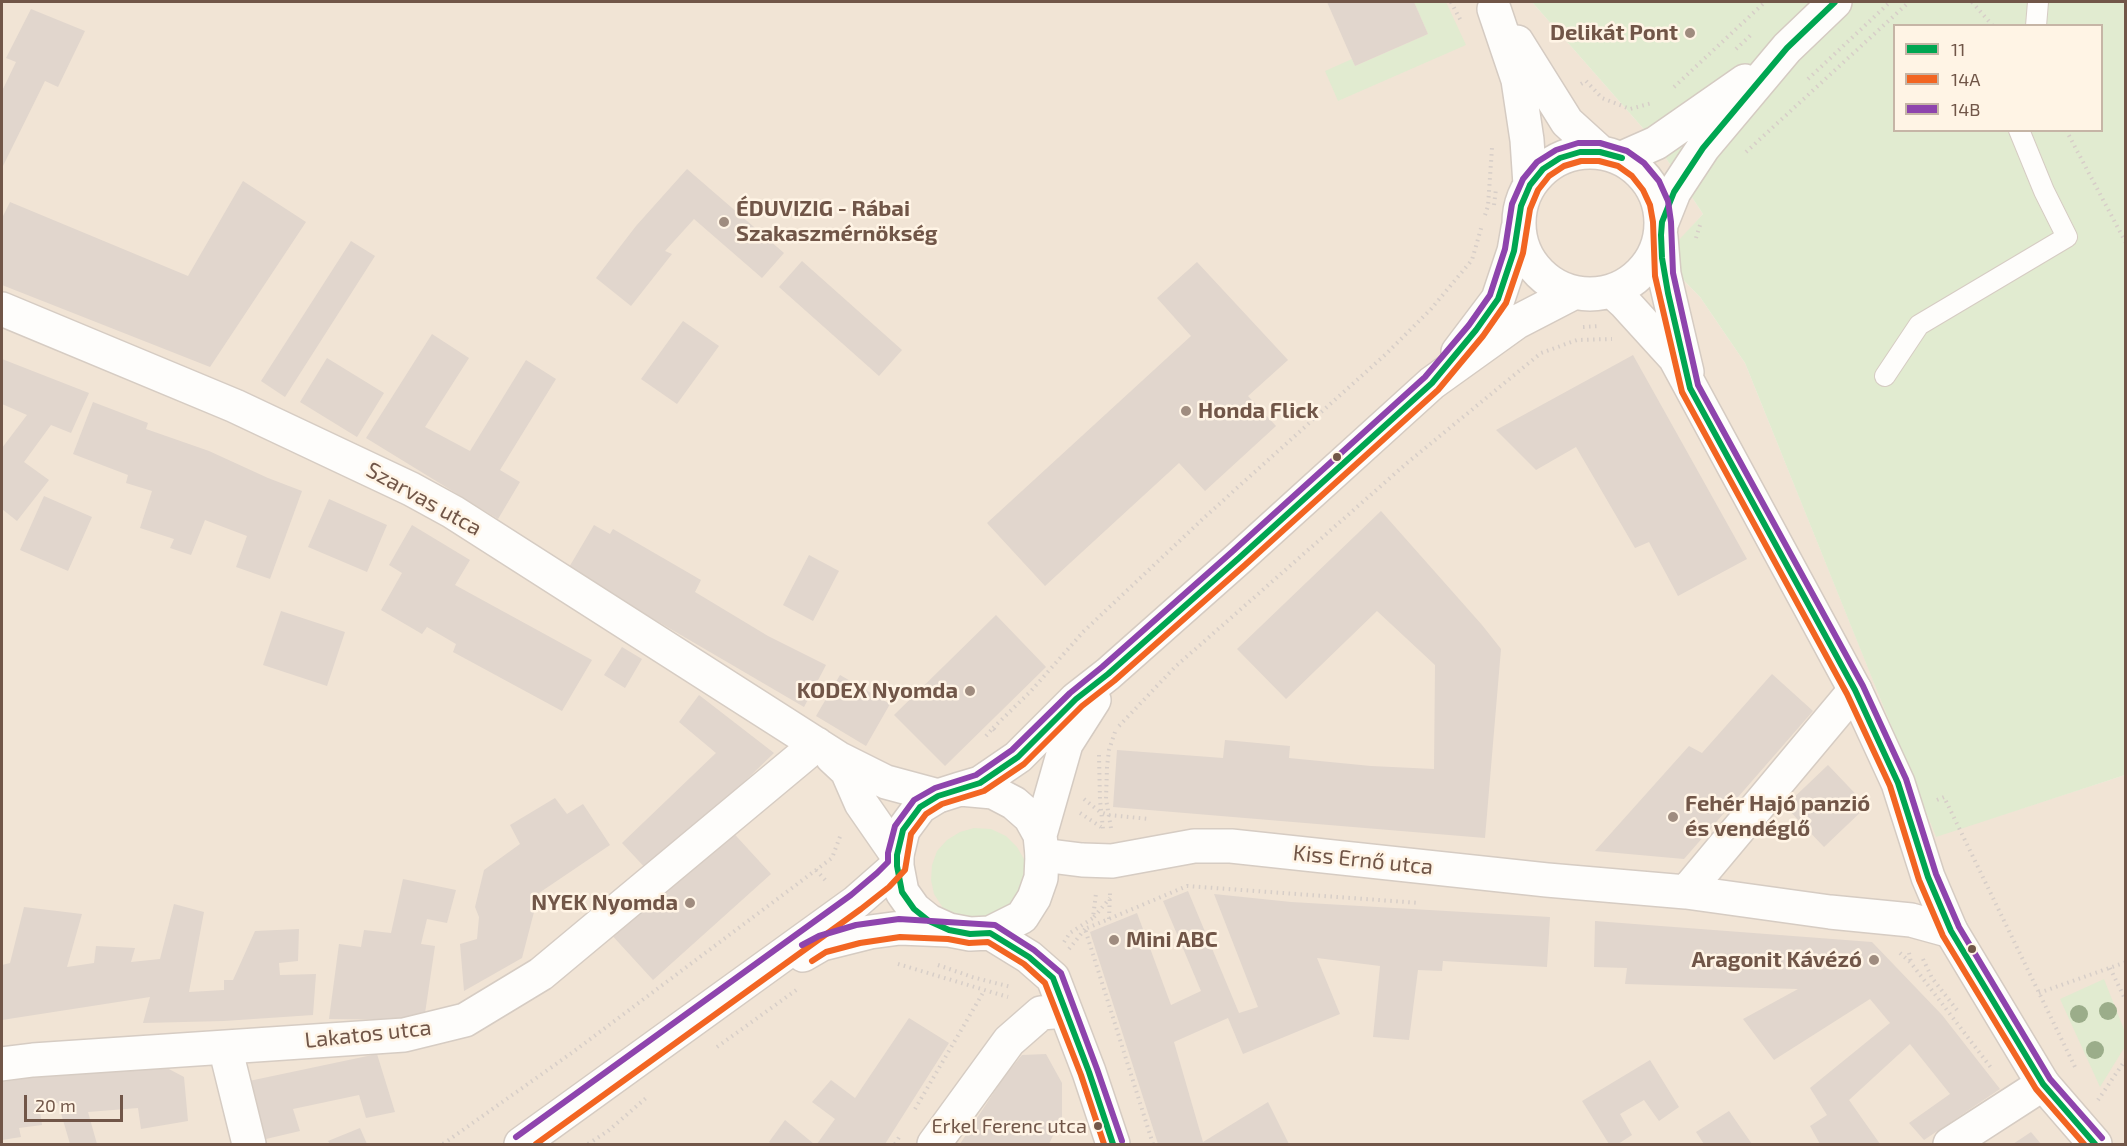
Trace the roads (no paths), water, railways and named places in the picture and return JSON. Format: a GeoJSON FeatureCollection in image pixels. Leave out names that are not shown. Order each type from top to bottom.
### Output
{"type":"FeatureCollection","features":[{"type":"Feature","properties":{"kind":"street"},"geometry":{"type":"LineString","coordinates":[[1506,218],[1521,206],[1530,185],[1543,169],[1560,158],[1580,152],[1611,155],[1656,143],[1744,82],[1787,48],[1835,2]]}},
{"type":"Feature","properties":{"kind":"street"},"geometry":{"type":"LineString","coordinates":[[1496,4],[1551,99],[1567,122],[1611,155],[1638,170],[1651,185],[1659,202],[1664,274],[1690,388]]}},
{"type":"Feature","properties":{"kind":"street"},"geometry":{"type":"LineString","coordinates":[[1496,4],[1518,80],[1528,148],[1530,185]]}},
{"type":"Feature","properties":{"kind":"street"},"geometry":{"type":"LineString","coordinates":[[1506,218],[1535,269],[1552,284],[1573,293],[1592,294],[1612,291],[1630,283],[1645,270],[1655,254],[1674,192],[1703,148],[1787,48]]}},
{"type":"Feature","properties":{"kind":"street"},"geometry":{"type":"LineString","coordinates":[[1432,383],[1476,330],[1498,299],[1514,251],[1506,218]]}},
{"type":"Feature","properties":{"kind":"street"},"geometry":{"type":"LineString","coordinates":[[1612,291],[1675,358],[1855,690],[1898,783],[1928,877],[1952,931],[2043,1084],[2095,1144]]}},
{"type":"Feature","properties":{"kind":"street"},"geometry":{"type":"LineString","coordinates":[[949,930],[929,921],[915,909],[902,892],[897,861],[903,830],[920,807],[949,793],[980,783],[1018,757],[1076,699],[1122,662],[1432,383],[1517,322],[1573,293]]}},
{"type":"Feature","properties":{"kind":"street","name":"Szarvas utca"},"geometry":{"type":"LineString","coordinates":[[2,309],[235,406],[411,489],[453,512],[838,758],[886,782],[949,793]]}},
{"type":"Feature","properties":{"kind":"street"},"geometry":{"type":"LineString","coordinates":[[719,1000],[822,944],[870,932],[900,928],[949,930],[970,934],[990,933],[1022,917],[1034,898],[1041,878],[1041,845],[1066,744],[1122,662]]}},
{"type":"Feature","properties":{"kind":"street"},"geometry":{"type":"LineString","coordinates":[[1686,892],[1855,690]]}},
{"type":"Feature","properties":{"kind":"street","name":"Szarvas utca"},"geometry":{"type":"LineString","coordinates":[[817,744],[848,771],[861,803],[897,861]]}},
{"type":"Feature","properties":{"kind":"street","name":"Lakatos utca"},"geometry":{"type":"LineString","coordinates":[[2,1064],[404,1035],[465,1020],[540,974],[817,744]]}},
{"type":"Feature","properties":{"kind":"street"},"geometry":{"type":"LineString","coordinates":[[949,793],[993,792],[1014,803],[1030,817],[1041,845]]}},
{"type":"Feature","properties":{"kind":"street","name":"Kiss Ernő utca"},"geometry":{"type":"LineString","coordinates":[[1041,845],[1082,860],[1112,861],[1194,846],[1231,846],[1547,880],[1686,892],[1911,920],[1952,931]]}},
{"type":"Feature","properties":{"kind":"street"},"geometry":{"type":"LineString","coordinates":[[521,1144],[856,902],[897,861]]}},
{"type":"Feature","properties":{"kind":"street"},"geometry":{"type":"LineString","coordinates":[[990,933],[1047,971],[1053,978],[1089,1072],[1113,1144]]}},
{"type":"Feature","properties":{"kind":"street"},"geometry":{"type":"LineString","coordinates":[[934,1144],[1009,1041],[1041,1013],[1065,1011]]}},
{"type":"Feature","properties":{"kind":"street"},"geometry":{"type":"LineString","coordinates":[[225,1047],[249,1144]]}},
{"type":"Feature","properties":{"kind":"street"},"geometry":{"type":"LineString","coordinates":[[1950,1144],[2043,1084]]}},
{"type":"Feature","properties":{"kind":"lane"},"geometry":{"type":"LineString","coordinates":[[2036,24],[2038,2]]}},
{"type":"Feature","properties":{"kind":"lane"},"geometry":{"type":"LineString","coordinates":[[1885,376],[1919,325],[2067,237],[2044,191],[2020,132]]}},
{"type":"Feature","properties":{"kind":"place","name":"Delikát Pont"},"geometry":{"type":"Point","coordinates":[1690,33]}},
{"type":"Feature","properties":{"kind":"place","name":"ÉDUVIZIG - Rábai Szakaszmérnökség"},"geometry":{"type":"Point","coordinates":[724,222]}},
{"type":"Feature","properties":{"kind":"place","name":"Honda Flick"},"geometry":{"type":"Point","coordinates":[1186,411]}},
{"type":"Feature","properties":{"kind":"place","name":"KODEX Nyomda"},"geometry":{"type":"Point","coordinates":[970,691]}},
{"type":"Feature","properties":{"kind":"place","name":"Fehér Hajó panzió és vendéglő"},"geometry":{"type":"Point","coordinates":[1673,817]}},
{"type":"Feature","properties":{"kind":"place","name":"NYEK Nyomda"},"geometry":{"type":"Point","coordinates":[690,903]}},
{"type":"Feature","properties":{"kind":"place","name":"Mini ABC"},"geometry":{"type":"Point","coordinates":[1114,940]}},
{"type":"Feature","properties":{"kind":"place","name":"Aragonit Kávézó"},"geometry":{"type":"Point","coordinates":[1874,960]}},
{"type":"Feature","properties":{"kind":"place","name":"Erkel Ferenc utca"},"geometry":{"type":"Point","coordinates":[1098,1126]}}]}
